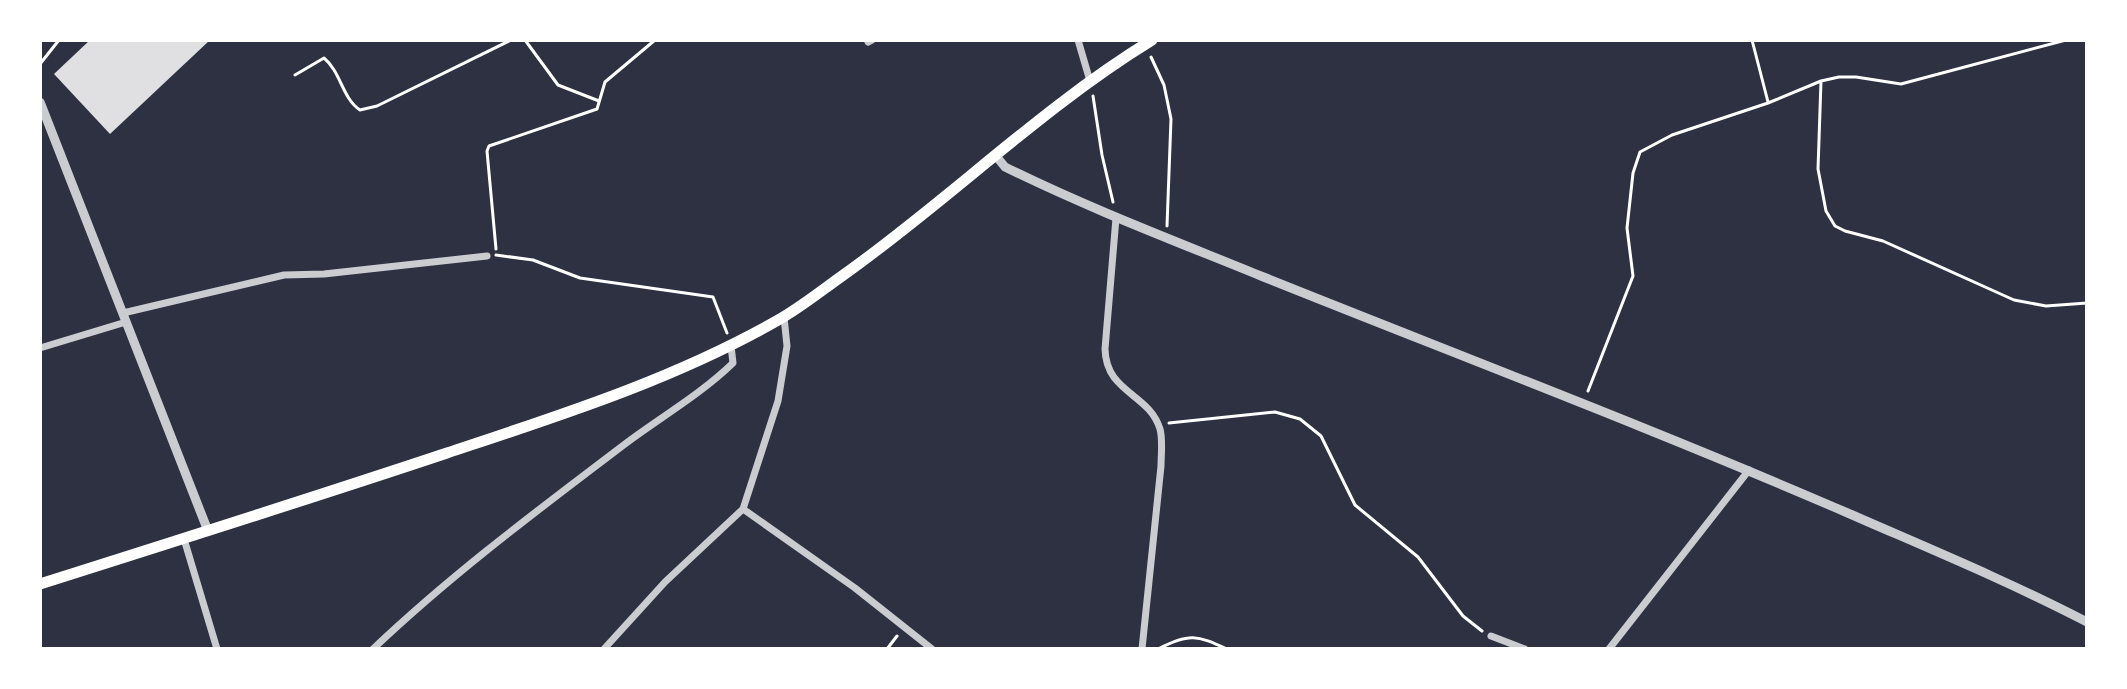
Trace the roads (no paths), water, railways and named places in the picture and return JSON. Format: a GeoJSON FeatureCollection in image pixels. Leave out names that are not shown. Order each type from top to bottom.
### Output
{"type":"FeatureCollection","features":[{"type":"Feature","properties":{"kind":"main road"},"geometry":{"type":"LineString","coordinates":[[40,584],[575,410],[655,381],[731,346],[784,317],[866,259],[1090,81],[1149,42]]}},
{"type":"Feature","properties":{"kind":"street"},"geometry":{"type":"LineString","coordinates":[[1078,40],[1090,81]]}},
{"type":"Feature","properties":{"kind":"street"},"geometry":{"type":"LineString","coordinates":[[40,102],[208,531]]}},
{"type":"Feature","properties":{"kind":"street"},"geometry":{"type":"LineString","coordinates":[[996,156],[1005,167],[1116,218],[1749,470],[1994,576],[2087,622]]}},
{"type":"Feature","properties":{"kind":"street"},"geometry":{"type":"LineString","coordinates":[[1116,218],[1105,349],[1107,367],[1111,376],[1152,413],[1161,431],[1161,466],[1142,649]]}},
{"type":"Feature","properties":{"kind":"street"},"geometry":{"type":"LineString","coordinates":[[40,348],[125,318],[284,275],[324,274],[492,256]]}},
{"type":"Feature","properties":{"kind":"street"},"geometry":{"type":"LineString","coordinates":[[604,649],[665,582],[743,509],[778,401],[787,346],[784,317]]}},
{"type":"Feature","properties":{"kind":"street"},"geometry":{"type":"LineString","coordinates":[[373,649],[483,552],[640,432],[718,378],[733,363],[731,346]]}},
{"type":"Feature","properties":{"kind":"street"},"geometry":{"type":"LineString","coordinates":[[1609,649],[1749,470]]}},
{"type":"Feature","properties":{"kind":"street"},"geometry":{"type":"LineString","coordinates":[[743,509],[855,588],[932,649]]}},
{"type":"Feature","properties":{"kind":"street"},"geometry":{"type":"LineString","coordinates":[[184,539],[217,649]]}},
{"type":"Feature","properties":{"kind":"street"},"geometry":{"type":"LineString","coordinates":[[1491,636],[1525,649]]}}]}
